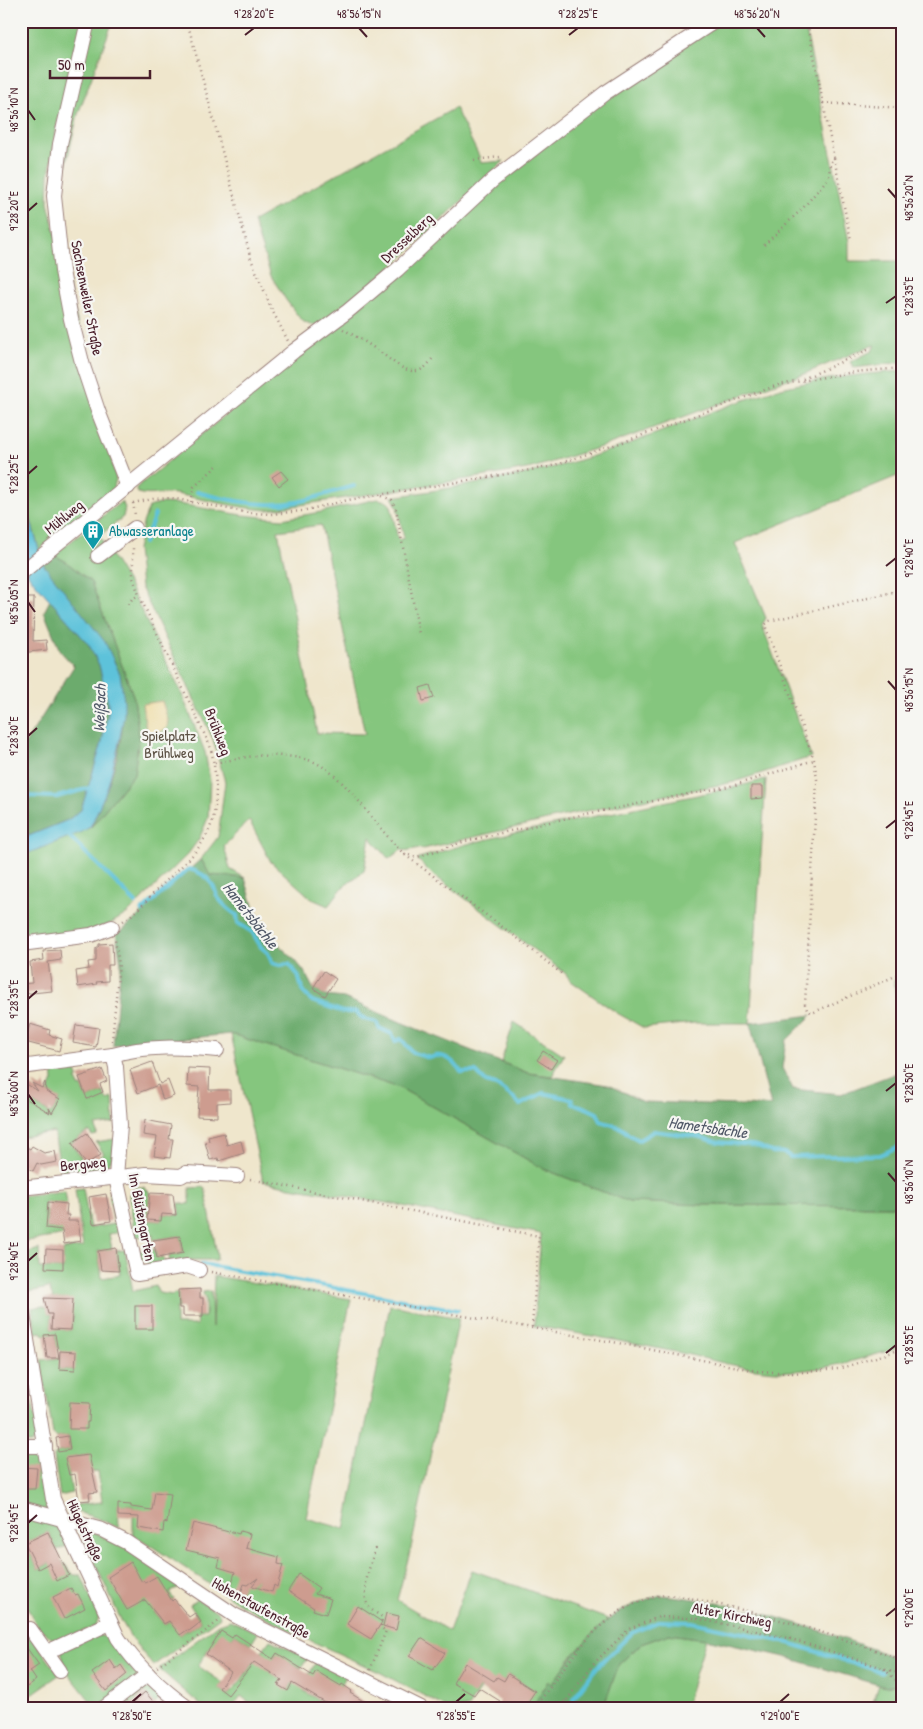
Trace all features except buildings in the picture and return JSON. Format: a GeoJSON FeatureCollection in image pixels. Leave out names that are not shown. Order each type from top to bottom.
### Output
{"type":"FeatureCollection","features":[{"type":"Feature","properties":{"kind":"street","name":"Sachsenweiler Straße"},"geometry":{"type":"LineString","coordinates":[[88,21],[60,144],[54,196],[62,271],[71,319],[83,366],[98,411],[128,487]]}},
{"type":"Feature","properties":{"kind":"street","name":"Dresselberg"},"geometry":{"type":"LineString","coordinates":[[128,487],[294,351],[332,323],[398,269],[493,180],[605,93],[715,21]]}},
{"type":"Feature","properties":{"kind":"street","name":"Mühlweg"},"geometry":{"type":"LineString","coordinates":[[21,573],[128,487]]}},
{"type":"Feature","properties":{"kind":"street"},"geometry":{"type":"LineString","coordinates":[[98,556],[135,528]]}},
{"type":"Feature","properties":{"kind":"street"},"geometry":{"type":"LineString","coordinates":[[21,944],[91,935],[112,927]]}},
{"type":"Feature","properties":{"kind":"street"},"geometry":{"type":"LineString","coordinates":[[21,1067],[160,1048],[217,1050]]}},
{"type":"Feature","properties":{"kind":"street","name":"Im Blütengarten"},"geometry":{"type":"LineString","coordinates":[[113,1055],[116,1067],[120,1125],[116,1177],[137,1274],[193,1268]]}},
{"type":"Feature","properties":{"kind":"street","name":"Bergweg"},"geometry":{"type":"LineString","coordinates":[[21,1188],[146,1174],[181,1176],[186,1173],[237,1176]]}},
{"type":"Feature","properties":{"kind":"street","name":"Hügelstraße"},"geometry":{"type":"LineString","coordinates":[[21,1303],[53,1499],[110,1623],[127,1651],[161,1688],[188,1708]]}},
{"type":"Feature","properties":{"kind":"street"},"geometry":{"type":"LineString","coordinates":[[21,1446],[45,1446]]}},
{"type":"Feature","properties":{"kind":"street","name":"Hohenstaufenstraße"},"geometry":{"type":"LineString","coordinates":[[21,1508],[102,1530],[126,1542],[229,1612],[421,1708]]}},
{"type":"Feature","properties":{"kind":"street"},"geometry":{"type":"LineString","coordinates":[[47,1652],[110,1623]]}},
{"type":"Feature","properties":{"kind":"street"},"geometry":{"type":"LineString","coordinates":[[30,1629],[60,1671]]}},
{"type":"Feature","properties":{"kind":"street"},"geometry":{"type":"LineString","coordinates":[[104,1708],[148,1674]]}},
{"type":"Feature","properties":{"kind":"path"},"geometry":{"type":"LineString","coordinates":[[186,21],[251,259],[271,308],[294,351]]}},
{"type":"Feature","properties":{"kind":"path"},"geometry":{"type":"LineString","coordinates":[[807,21],[850,240]]}},
{"type":"Feature","properties":{"kind":"path"},"geometry":{"type":"LineString","coordinates":[[823,103],[902,108]]}},
{"type":"Feature","properties":{"kind":"path"},"geometry":{"type":"LineString","coordinates":[[764,245],[802,208],[829,177],[830,163],[834,158]]}},
{"type":"Feature","properties":{"kind":"path"},"geometry":{"type":"LineString","coordinates":[[332,323],[369,344],[407,370],[421,369],[432,358]]}},
{"type":"Feature","properties":{"kind":"path"},"geometry":{"type":"LineString","coordinates":[[800,380],[870,349]]}},
{"type":"Feature","properties":{"kind":"path"},"geometry":{"type":"LineString","coordinates":[[133,503],[153,498],[171,498],[250,513],[271,514],[302,511],[380,495],[549,467],[778,385],[854,372],[902,368]]}},
{"type":"Feature","properties":{"kind":"path"},"geometry":{"type":"LineString","coordinates":[[192,502],[194,487],[218,465]]}},
{"type":"Feature","properties":{"kind":"path","name":"Brühlweg"},"geometry":{"type":"LineString","coordinates":[[112,927],[126,920],[186,864],[207,835],[211,826],[216,793],[215,763],[210,746],[139,595],[133,578],[132,563],[135,528],[133,503],[128,487]]}},
{"type":"Feature","properties":{"kind":"path"},"geometry":{"type":"LineString","coordinates":[[380,495],[392,500],[396,509],[419,634]]}},
{"type":"Feature","properties":{"kind":"path"},"geometry":{"type":"LineString","coordinates":[[902,590],[769,621],[765,625],[814,760],[817,779],[805,1004],[807,1010],[812,1013],[902,973]]}},
{"type":"Feature","properties":{"kind":"path"},"geometry":{"type":"LineString","coordinates":[[128,604],[139,595]]}},
{"type":"Feature","properties":{"kind":"path"},"geometry":{"type":"LineString","coordinates":[[215,763],[256,756],[305,759],[319,764],[344,786],[404,854],[516,937],[562,974]]}},
{"type":"Feature","properties":{"kind":"path"},"geometry":{"type":"LineString","coordinates":[[404,854],[418,857],[466,841],[581,815],[735,785],[814,760]]}},
{"type":"Feature","properties":{"kind":"path"},"geometry":{"type":"LineString","coordinates":[[112,927],[119,964],[112,1046],[113,1055]]}},
{"type":"Feature","properties":{"kind":"path"},"geometry":{"type":"LineString","coordinates":[[237,1176],[539,1236],[532,1327]]}},
{"type":"Feature","properties":{"kind":"path"},"geometry":{"type":"LineString","coordinates":[[193,1268],[532,1327],[767,1372],[793,1374],[838,1370],[902,1350]]}},
{"type":"Feature","properties":{"kind":"path"},"geometry":{"type":"LineString","coordinates":[[370,1670],[386,1631],[381,1628],[382,1617],[368,1606],[366,1599],[365,1586],[376,1545]]}},
{"type":"Feature","properties":{"kind":"path"},"geometry":{"type":"LineString","coordinates":[[535,1708],[572,1656],[608,1619],[633,1604],[660,1595],[687,1598],[779,1618],[902,1660]]}},
{"type":"Feature","properties":{"kind":"path"},"geometry":{"type":"LineString","coordinates":[[148,1674],[229,1612]]}},
{"type":"Feature","properties":{"kind":"path","name":"Alter Kirchweg"},"geometry":{"type":"LineString","coordinates":[[561,1708],[564,1701],[594,1663],[629,1628],[659,1617],[693,1618],[740,1627],[791,1639],[902,1674]]}},
{"type":"Feature","properties":{"kind":"path"},"geometry":{"type":"LineString","coordinates":[[882,1668],[896,1680],[899,1688]]}},
{"type":"Feature","properties":{"kind":"path"},"geometry":{"type":"LineString","coordinates":[[564,1701],[572,1708]]}},
{"type":"Feature","properties":{"kind":"green space"},"geometry":{"type":"Polygon","coordinates":[[[21,21],[84,21],[57,125],[49,175],[48,203],[116,479],[113,490],[39,550],[21,476],[21,21]]]}},
{"type":"Feature","properties":{"kind":"green space"},"geometry":{"type":"Polygon","coordinates":[[[93,21],[113,21],[78,114],[63,178],[74,95],[93,21]]]}},
{"type":"Feature","properties":{"kind":"green space"},"geometry":{"type":"Polygon","coordinates":[[[723,21],[804,21],[849,242],[849,261],[902,261],[902,362],[854,368],[850,362],[872,351],[875,345],[799,376],[604,446],[532,468],[499,474],[268,510],[233,506],[176,494],[147,495],[138,493],[136,488],[341,323],[496,184],[606,96],[723,21]]]}},
{"type":"Feature","properties":{"kind":"green space"},"geometry":{"type":"Polygon","coordinates":[[[455,108],[481,163],[504,161],[395,264],[322,325],[310,325],[302,321],[271,276],[253,221],[455,108]]]}},
{"type":"Feature","properties":{"kind":"green space"},"geometry":{"type":"Polygon","coordinates":[[[902,371],[902,474],[735,543],[766,618],[762,625],[811,757],[734,782],[581,812],[423,849],[401,850],[389,859],[370,837],[364,871],[344,886],[328,906],[312,899],[271,862],[249,820],[224,846],[230,869],[245,878],[210,875],[201,859],[218,837],[225,782],[213,739],[141,587],[137,549],[149,507],[163,503],[179,504],[242,515],[282,519],[377,499],[387,502],[391,506],[398,540],[404,538],[397,506],[392,497],[517,476],[566,464],[614,449],[781,388],[826,379],[902,371]],[[321,525],[278,531],[317,733],[365,734],[321,525]]]}},
{"type":"Feature","properties":{"kind":"green space","name":"Spielplatz Brühlweg"},"geometry":{"type":"Polygon","coordinates":[[[122,501],[125,508],[123,517],[99,536],[127,581],[180,690],[205,752],[210,780],[208,818],[199,839],[188,854],[128,913],[110,924],[90,930],[21,941],[21,855],[91,827],[134,774],[139,736],[134,698],[91,582],[65,561],[54,555],[122,501]]]}},
{"type":"Feature","properties":{"kind":"green space"},"geometry":{"type":"Polygon","coordinates":[[[54,555],[65,561],[91,582],[134,698],[139,737],[134,774],[91,827],[117,758],[122,724],[123,707],[121,691],[113,658],[43,564],[54,555]]]}},
{"type":"Feature","properties":{"kind":"green space"},"geometry":{"type":"Polygon","coordinates":[[[50,600],[89,645],[99,665],[108,702],[108,713],[101,746],[81,810],[68,820],[21,839],[21,750],[74,666],[60,651],[44,612],[50,600]]]}},
{"type":"Feature","properties":{"kind":"green space"},"geometry":{"type":"Polygon","coordinates":[[[766,779],[750,1023],[695,1023],[644,1028],[617,1013],[571,981],[565,973],[431,873],[418,860],[419,858],[467,844],[766,779]]]}},
{"type":"Feature","properties":{"kind":"green space"},"geometry":{"type":"Polygon","coordinates":[[[201,859],[210,875],[245,878],[254,909],[281,947],[304,971],[313,988],[325,996],[344,998],[528,1073],[608,1085],[644,1102],[771,1106],[750,1023],[812,1015],[786,1041],[782,1068],[793,1089],[841,1094],[902,1071],[902,1206],[705,1205],[629,1202],[544,1169],[400,1088],[231,1034],[113,1046],[121,963],[116,933],[122,931],[201,859]]]}},
{"type":"Feature","properties":{"kind":"green space"},"geometry":{"type":"Polygon","coordinates":[[[902,976],[902,1049],[894,980],[902,976]]]}},
{"type":"Feature","properties":{"kind":"green space"},"geometry":{"type":"Polygon","coordinates":[[[514,1022],[564,1055],[552,1076],[528,1073],[501,1062],[514,1022]]]}},
{"type":"Feature","properties":{"kind":"green space"},"geometry":{"type":"Polygon","coordinates":[[[231,1034],[400,1088],[544,1169],[629,1202],[705,1205],[902,1206],[902,1347],[835,1365],[808,1370],[780,1371],[737,1366],[681,1353],[534,1326],[541,1234],[393,1204],[263,1181],[231,1034]]]}},
{"type":"Feature","properties":{"kind":"green space"},"geometry":{"type":"Polygon","coordinates":[[[75,1066],[78,1078],[76,1079],[79,1087],[82,1086],[87,1099],[103,1092],[107,1100],[113,1098],[114,1123],[96,1126],[97,1135],[92,1136],[89,1131],[71,1143],[87,1166],[104,1154],[96,1142],[115,1139],[114,1151],[110,1162],[101,1169],[61,1174],[54,1132],[21,1137],[21,1074],[25,1073],[22,1096],[51,1114],[60,1100],[48,1092],[53,1081],[52,1070],[75,1066]]]}},
{"type":"Feature","properties":{"kind":"green space"},"geometry":{"type":"Polygon","coordinates":[[[144,1187],[150,1193],[147,1220],[161,1221],[162,1214],[179,1215],[179,1203],[190,1204],[190,1188],[205,1187],[217,1260],[188,1260],[170,1264],[169,1256],[183,1253],[180,1236],[153,1240],[153,1235],[135,1237],[129,1195],[134,1188],[144,1187]]]}},
{"type":"Feature","properties":{"kind":"green space"},"geometry":{"type":"Polygon","coordinates":[[[83,1188],[90,1228],[114,1224],[109,1191],[115,1190],[122,1232],[109,1234],[112,1249],[98,1251],[102,1278],[120,1275],[116,1251],[125,1250],[133,1291],[156,1286],[159,1293],[173,1295],[178,1293],[179,1308],[176,1308],[176,1325],[197,1325],[196,1317],[205,1317],[205,1297],[203,1292],[211,1291],[212,1327],[214,1276],[351,1299],[306,1518],[345,1529],[390,1305],[459,1318],[411,1548],[397,1600],[449,1631],[472,1570],[608,1619],[572,1656],[552,1684],[548,1681],[532,1708],[523,1708],[534,1691],[509,1674],[504,1681],[493,1683],[486,1679],[468,1708],[447,1708],[381,1673],[307,1639],[240,1604],[133,1534],[133,1505],[118,1505],[119,1528],[97,1518],[70,1510],[68,1506],[102,1502],[98,1471],[91,1472],[88,1455],[69,1458],[72,1493],[60,1496],[54,1456],[58,1452],[70,1450],[68,1436],[56,1438],[53,1434],[41,1360],[60,1358],[59,1369],[75,1370],[57,1347],[55,1334],[44,1335],[42,1332],[36,1333],[32,1308],[42,1306],[52,1310],[48,1314],[52,1314],[51,1329],[71,1330],[73,1315],[53,1298],[49,1288],[29,1292],[24,1264],[27,1264],[27,1260],[22,1260],[22,1254],[39,1249],[40,1268],[63,1269],[63,1250],[83,1247],[75,1189],[83,1188]]]}},
{"type":"Feature","properties":{"kind":"green space"},"geometry":{"type":"Polygon","coordinates":[[[65,1191],[67,1204],[45,1202],[44,1211],[47,1211],[46,1228],[67,1230],[66,1235],[21,1242],[21,1196],[65,1191]]]}},
{"type":"Feature","properties":{"kind":"green space"},"geometry":{"type":"Polygon","coordinates":[[[155,1249],[157,1258],[163,1257],[165,1264],[152,1267],[139,1256],[138,1251],[155,1249]]]}},
{"type":"Feature","properties":{"kind":"green space"},"geometry":{"type":"Polygon","coordinates":[[[22,1396],[23,1403],[32,1402],[39,1437],[32,1443],[21,1443],[22,1396]]]}},
{"type":"Feature","properties":{"kind":"green space"},"geometry":{"type":"Polygon","coordinates":[[[21,1448],[32,1449],[42,1459],[49,1511],[21,1503],[21,1448]]]}},
{"type":"Feature","properties":{"kind":"green space"},"geometry":{"type":"Polygon","coordinates":[[[21,1513],[50,1521],[58,1528],[67,1546],[57,1550],[48,1532],[25,1543],[38,1569],[50,1563],[62,1561],[74,1575],[81,1575],[99,1617],[96,1626],[56,1642],[37,1626],[21,1596],[21,1513]]]}},
{"type":"Feature","properties":{"kind":"green space"},"geometry":{"type":"Polygon","coordinates":[[[93,1533],[125,1546],[181,1587],[169,1593],[174,1599],[154,1612],[164,1624],[171,1620],[180,1635],[201,1622],[190,1605],[197,1599],[219,1613],[220,1617],[153,1666],[132,1639],[122,1622],[84,1539],[93,1533]]]}},
{"type":"Feature","properties":{"kind":"green space"},"geometry":{"type":"Polygon","coordinates":[[[661,1595],[722,1604],[753,1611],[873,1649],[902,1660],[901,1683],[886,1687],[785,1657],[706,1639],[669,1634],[641,1644],[619,1664],[603,1708],[532,1708],[548,1681],[552,1684],[569,1661],[599,1627],[623,1610],[641,1601],[661,1595]]]}},
{"type":"Feature","properties":{"kind":"green space"},"geometry":{"type":"Polygon","coordinates":[[[230,1620],[258,1633],[251,1644],[235,1634],[231,1639],[209,1648],[198,1666],[223,1683],[219,1688],[228,1695],[237,1686],[270,1640],[308,1658],[301,1668],[276,1654],[267,1670],[282,1680],[279,1685],[288,1690],[294,1680],[303,1685],[316,1662],[346,1676],[341,1686],[306,1687],[304,1691],[330,1707],[337,1698],[348,1708],[259,1708],[241,1696],[234,1705],[237,1708],[204,1708],[159,1669],[218,1624],[230,1620]]]}},
{"type":"Feature","properties":{"kind":"green space"},"geometry":{"type":"Polygon","coordinates":[[[25,1627],[59,1675],[21,1702],[21,1629],[25,1627]]]}},
{"type":"Feature","properties":{"kind":"green space"},"geometry":{"type":"Polygon","coordinates":[[[669,1634],[706,1639],[685,1708],[603,1708],[619,1664],[641,1644],[669,1634]]]}},
{"type":"Feature","properties":{"kind":"green space"},"geometry":{"type":"Polygon","coordinates":[[[97,1635],[110,1638],[138,1677],[96,1708],[65,1669],[61,1650],[97,1635]]]}},
{"type":"Feature","properties":{"kind":"green space"},"geometry":{"type":"Polygon","coordinates":[[[902,1680],[902,1708],[871,1708],[879,1685],[886,1687],[901,1683],[902,1680]]]}},
{"type":"Feature","properties":{"kind":"green space"},"geometry":{"type":"Polygon","coordinates":[[[141,1688],[151,1689],[161,1698],[155,1704],[144,1692],[128,1708],[118,1708],[122,1701],[141,1688]]]}},
{"type":"Feature","properties":{"kind":"sand"},"geometry":{"type":"Polygon","coordinates":[[[162,701],[168,720],[167,728],[156,735],[149,736],[147,734],[142,704],[162,701]]]}},
{"type":"Feature","properties":{"kind":"water"},"geometry":{"type":"Polygon","coordinates":[[[21,476],[27,507],[43,564],[105,642],[120,674],[124,715],[118,748],[107,789],[90,827],[82,832],[21,856],[21,839],[68,820],[81,810],[101,746],[108,713],[108,702],[99,665],[89,645],[29,576],[21,554],[21,476]]]}},
{"type":"Feature","properties":{"kind":"waterway"},"geometry":{"type":"LineString","coordinates":[[197,492],[234,501],[285,504],[354,486]]}},
{"type":"Feature","properties":{"kind":"waterway"},"geometry":{"type":"LineString","coordinates":[[144,543],[155,514]]}},
{"type":"Feature","properties":{"kind":"waterway"},"geometry":{"type":"LineString","coordinates":[[21,796],[57,797],[93,787]]}},
{"type":"Feature","properties":{"kind":"waterway","name":"Hametsbächle"},"geometry":{"type":"LineString","coordinates":[[67,834],[136,903]]}},
{"type":"Feature","properties":{"kind":"waterway","name":"Hametsbächle"},"geometry":{"type":"LineString","coordinates":[[142,911],[187,870],[199,873],[208,879],[221,901],[237,915],[238,923],[252,932],[261,947],[268,953],[272,963],[280,965],[289,964],[298,975],[303,992],[312,1001],[343,1012],[357,1012],[363,1018],[377,1022],[379,1028],[392,1034],[395,1041],[401,1039],[413,1053],[430,1058],[435,1056],[444,1057],[452,1061],[461,1072],[476,1072],[486,1082],[496,1085],[514,1098],[520,1105],[543,1093],[572,1099],[573,1104],[597,1113],[601,1121],[622,1128],[639,1140],[654,1131],[757,1146],[772,1152],[784,1153],[790,1157],[880,1155],[902,1145]]}},
{"type":"Feature","properties":{"kind":"waterway"},"geometry":{"type":"LineString","coordinates":[[202,1264],[458,1310]]}},
{"type":"Feature","properties":{"kind":"waterway"},"geometry":{"type":"LineString","coordinates":[[573,1699],[597,1667],[632,1633],[660,1621],[692,1622],[789,1643],[882,1672]]}},
{"type":"Feature","properties":{"kind":"place","name":"Abwasseranlage"},"geometry":{"type":"Point","coordinates":[93,550]}},
{"type":"Feature","properties":{"kind":"water label","name":"Weißach"},"geometry":{"type":"Point","coordinates":[99,708]}}]}
